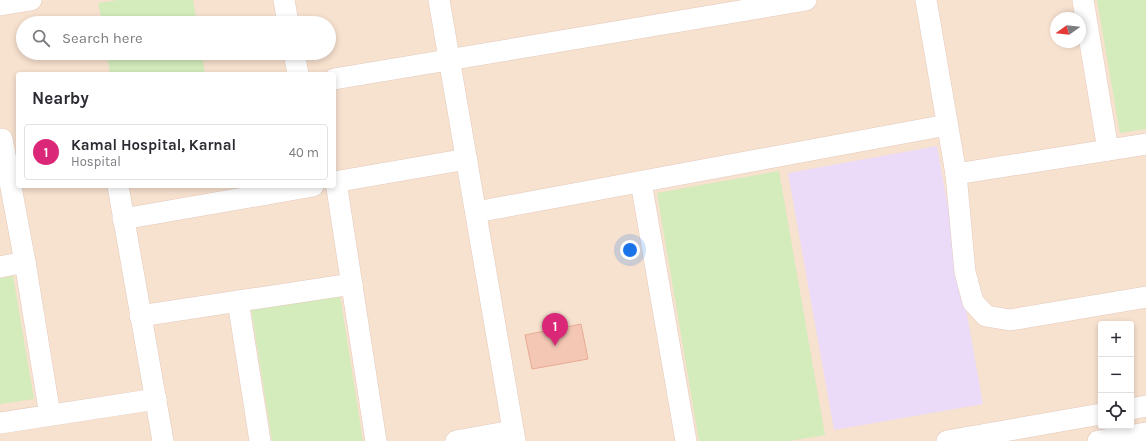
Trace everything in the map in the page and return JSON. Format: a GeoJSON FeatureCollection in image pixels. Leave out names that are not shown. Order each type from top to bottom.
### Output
{"type":"FeatureCollection","features":[{"type":"Feature","properties":{"kind":"street"},"geometry":{"type":"LineString","coordinates":[[0,5],[31,0]]}},
{"type":"Feature","properties":{"kind":"street"},"geometry":{"type":"LineString","coordinates":[[284,0],[287,16]]}},
{"type":"Feature","properties":{"kind":"street"},"geometry":{"type":"LineString","coordinates":[[439,0],[514,436],[456,441]]}},
{"type":"Feature","properties":{"kind":"street"},"geometry":{"type":"LineString","coordinates":[[336,79],[806,0]]}},
{"type":"Feature","properties":{"kind":"street"},"geometry":{"type":"LineString","coordinates":[[926,0],[956,174],[965,272],[973,302],[986,316],[1010,320],[1146,297]]}},
{"type":"Feature","properties":{"kind":"street"},"geometry":{"type":"LineString","coordinates":[[1083,0],[1108,150]]}},
{"type":"Feature","properties":{"kind":"street"},"geometry":{"type":"LineString","coordinates":[[295,60],[298,72]]}},
{"type":"Feature","properties":{"kind":"street"},"geometry":{"type":"LineString","coordinates":[[476,212],[947,125]]}},
{"type":"Feature","properties":{"kind":"street"},"geometry":{"type":"LineString","coordinates":[[7,138],[25,262],[50,415]]}},
{"type":"Feature","properties":{"kind":"street"},"geometry":{"type":"LineString","coordinates":[[956,174],[1146,144]]}},
{"type":"Feature","properties":{"kind":"street"},"geometry":{"type":"LineString","coordinates":[[336,182],[467,159]]}},
{"type":"Feature","properties":{"kind":"street"},"geometry":{"type":"LineString","coordinates":[[641,182],[686,441]]}},
{"type":"Feature","properties":{"kind":"street"},"geometry":{"type":"LineString","coordinates":[[118,188],[163,441]]}},
{"type":"Feature","properties":{"kind":"street"},"geometry":{"type":"LineString","coordinates":[[123,219],[301,188]]}},
{"type":"Feature","properties":{"kind":"street"},"geometry":{"type":"LineString","coordinates":[[336,188],[376,441]]}},
{"type":"Feature","properties":{"kind":"street"},"geometry":{"type":"LineString","coordinates":[[0,266],[25,262]]}},
{"type":"Feature","properties":{"kind":"street"},"geometry":{"type":"LineString","coordinates":[[140,316],[352,284]]}},
{"type":"Feature","properties":{"kind":"street"},"geometry":{"type":"LineString","coordinates":[[238,301],[260,441]]}},
{"type":"Feature","properties":{"kind":"street"},"geometry":{"type":"LineString","coordinates":[[0,423],[156,399]]}},
{"type":"Feature","properties":{"kind":"street"},"geometry":{"type":"LineString","coordinates":[[1134,408],[1146,406]]}},
{"type":"Feature","properties":{"kind":"street"},"geometry":{"type":"LineString","coordinates":[[947,441],[1098,415]]}},
{"type":"Feature","properties":{"kind":"street"},"geometry":{"type":"LineString","coordinates":[[1098,441],[1146,433]]}},
{"type":"Feature","properties":{"kind":"shaded area"},"geometry":{"type":"Polygon","coordinates":[[[0,0],[1146,0],[1146,441],[0,441],[0,0]]]}},
{"type":"Feature","properties":{"kind":"shaded area"},"geometry":{"type":"Polygon","coordinates":[[[937,146],[983,404],[834,430],[788,173],[937,146]]]}},
{"type":"Feature","properties":{"kind":"green space"},"geometry":{"type":"Polygon","coordinates":[[[119,0],[193,0],[196,16],[101,16],[98,3],[119,0]]]}},
{"type":"Feature","properties":{"kind":"green space"},"geometry":{"type":"Polygon","coordinates":[[[1097,0],[1146,0],[1146,129],[1120,133],[1097,0]]]}},
{"type":"Feature","properties":{"kind":"green space"},"geometry":{"type":"Polygon","coordinates":[[[108,60],[203,60],[205,72],[110,72],[108,60]]]}},
{"type":"Feature","properties":{"kind":"green space"},"geometry":{"type":"Polygon","coordinates":[[[779,171],[825,435],[789,441],[699,441],[657,193],[779,171]]]}},
{"type":"Feature","properties":{"kind":"green space"},"geometry":{"type":"Polygon","coordinates":[[[13,276],[34,399],[0,404],[0,278],[13,276]]]}},
{"type":"Feature","properties":{"kind":"green space"},"geometry":{"type":"Polygon","coordinates":[[[340,295],[363,441],[272,441],[251,308],[340,295]]]}},
{"type":"Feature","properties":{"kind":"building"},"geometry":{"type":"Polygon","coordinates":[[[581,324],[588,359],[532,369],[525,335],[581,324]]]}},
{"type":"Feature","properties":{"kind":"place","name":"Kamal Hospital, Karnal"},"geometry":{"type":"Point","coordinates":[555,346]}}]}
